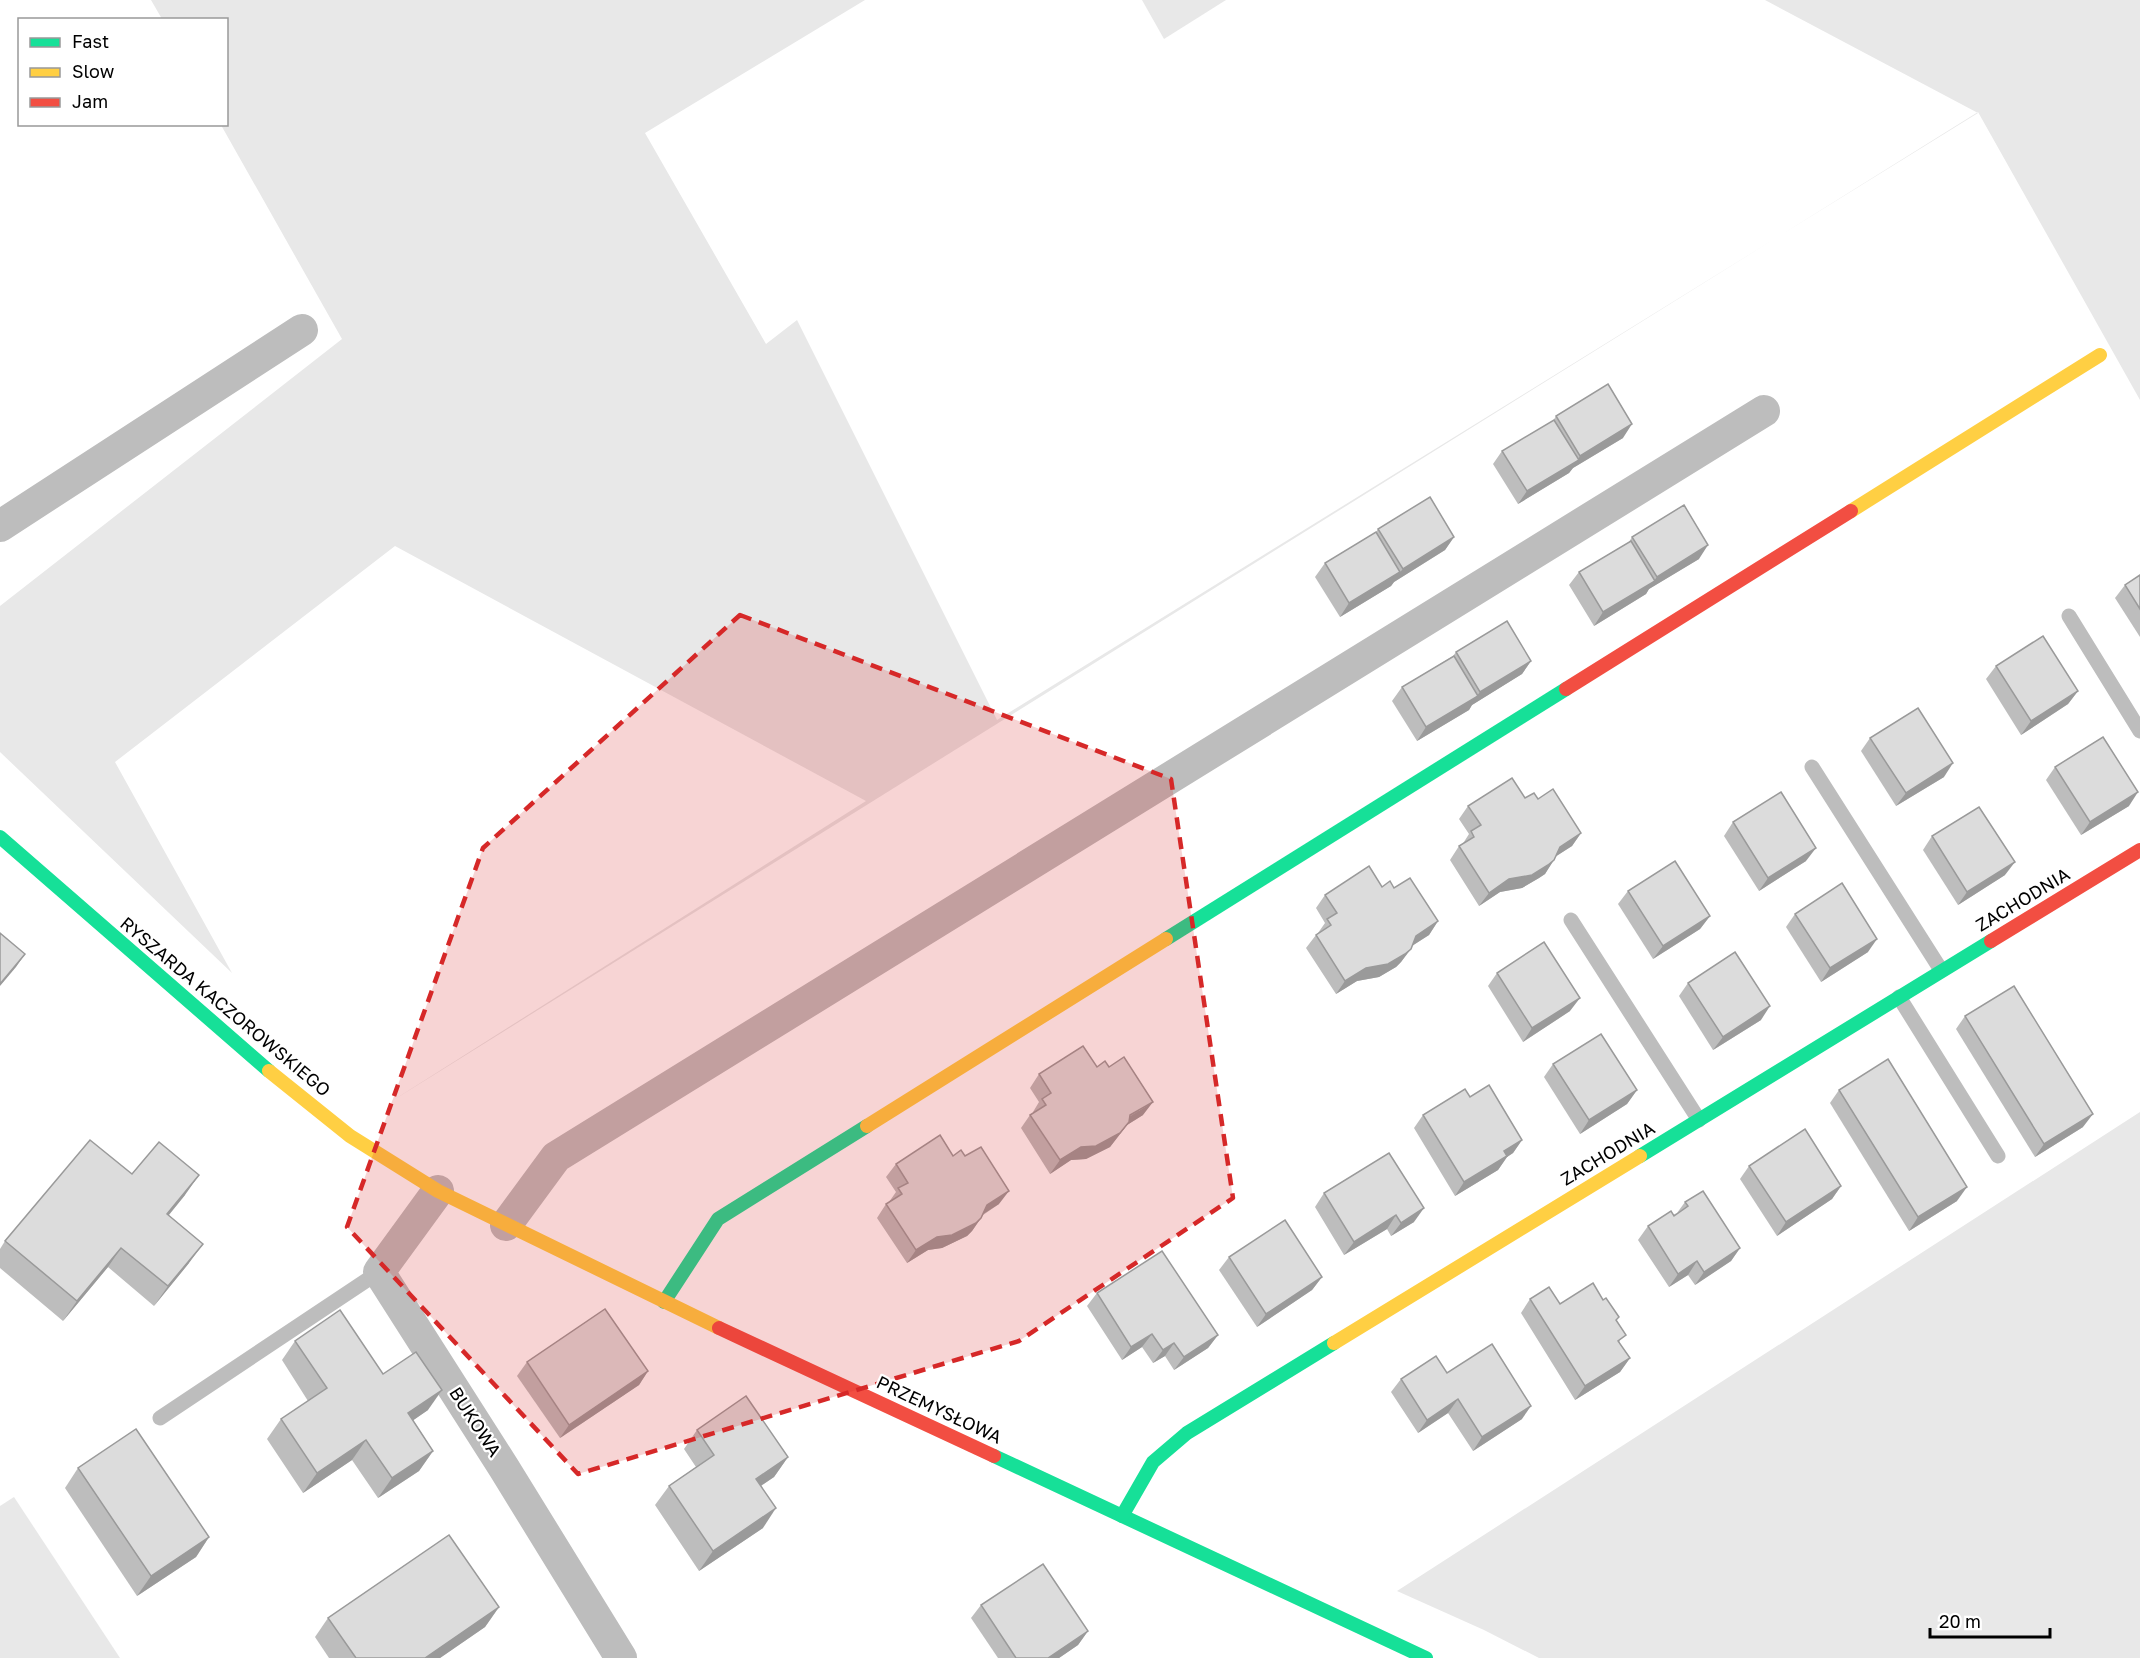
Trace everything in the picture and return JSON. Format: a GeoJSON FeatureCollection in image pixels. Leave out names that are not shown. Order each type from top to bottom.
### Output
{"type":"FeatureCollection","features":[{"type":"Feature","properties":{"kind":"street"},"geometry":{"type":"LineString","coordinates":[[0,526],[302,330]]}},
{"type":"Feature","properties":{"kind":"street"},"geometry":{"type":"LineString","coordinates":[[664,1302],[718,1219],[2100,356]]}},
{"type":"Feature","properties":{"kind":"street"},"geometry":{"type":"LineString","coordinates":[[506,1225],[556,1157],[1764,411]]}},
{"type":"Feature","properties":{"kind":"street","name":"RYSZARDA KACZOROWSKIEGO"},"geometry":{"type":"LineString","coordinates":[[0,837],[248,1054],[350,1136],[438,1191]]}},
{"type":"Feature","properties":{"kind":"street","name":"ZACHODNIA"},"geometry":{"type":"LineString","coordinates":[[1122,1516],[1153,1462],[1187,1433],[2140,850]]}},
{"type":"Feature","properties":{"kind":"street"},"geometry":{"type":"LineString","coordinates":[[379,1272],[438,1191]]}},
{"type":"Feature","properties":{"kind":"street","name":"PRZEMYSŁOWA"},"geometry":{"type":"LineString","coordinates":[[438,1191],[664,1302],[1426,1658]]}},
{"type":"Feature","properties":{"kind":"street","name":"BUKOWA"},"geometry":{"type":"LineString","coordinates":[[379,1272],[621,1658]]}},
{"type":"Feature","properties":{"kind":"lane"},"geometry":{"type":"LineString","coordinates":[[2069,616],[2140,731]]}},
{"type":"Feature","properties":{"kind":"lane"},"geometry":{"type":"LineString","coordinates":[[1812,767],[1941,970]]}},
{"type":"Feature","properties":{"kind":"lane"},"geometry":{"type":"LineString","coordinates":[[1570,920],[1699,1120]]}},
{"type":"Feature","properties":{"kind":"lane"},"geometry":{"type":"LineString","coordinates":[[1899,998],[1998,1156]]}},
{"type":"Feature","properties":{"kind":"lane"},"geometry":{"type":"LineString","coordinates":[[160,1418],[379,1272]]}},
{"type":"Feature","properties":{"kind":"highlighted area"},"geometry":{"type":"Polygon","coordinates":[[[740,615],[1171,779],[1233,1198],[1019,1341],[578,1474],[347,1227],[483,848],[740,615]]]}},
{"type":"Feature","properties":{"kind":"shaded area"},"geometry":{"type":"Polygon","coordinates":[[[151,0],[865,0],[645,133],[766,344],[797,320],[997,720],[1771,241],[384,1106],[866,801],[395,546],[115,762],[232,973],[0,752],[0,606],[342,339],[222,126],[228,126],[228,18],[161,18],[151,0]]]}},
{"type":"Feature","properties":{"kind":"shaded area"},"geometry":{"type":"Polygon","coordinates":[[[1142,0],[1226,0],[1164,39],[1142,0]]]}},
{"type":"Feature","properties":{"kind":"shaded area"},"geometry":{"type":"Polygon","coordinates":[[[1765,0],[2140,0],[2140,400],[1978,112],[1765,0]]]}},
{"type":"Feature","properties":{"kind":"shaded area"},"geometry":{"type":"Polygon","coordinates":[[[1977,113],[1978,113],[1771,241],[1977,113]]]}},
{"type":"Feature","properties":{"kind":"shaded area"},"geometry":{"type":"Polygon","coordinates":[[[2140,1112],[2140,1658],[1539,1658],[1484,1630],[1397,1591],[2140,1112]]]}},
{"type":"Feature","properties":{"kind":"shaded area"},"geometry":{"type":"Polygon","coordinates":[[[14,1497],[120,1658],[0,1658],[0,1506],[14,1497]]]}},
{"type":"Feature","properties":{"kind":"building"},"geometry":{"type":"Polygon","coordinates":[[[1608,384],[1632,424],[1580,456],[1556,416],[1608,384]]]}},
{"type":"Feature","properties":{"kind":"building"},"geometry":{"type":"Polygon","coordinates":[[[1554,420],[1579,460],[1527,491],[1502,451],[1554,420]]]}},
{"type":"Feature","properties":{"kind":"building"},"geometry":{"type":"Polygon","coordinates":[[[1430,497],[1454,537],[1403,569],[1378,529],[1430,497]]]}},
{"type":"Feature","properties":{"kind":"building"},"geometry":{"type":"Polygon","coordinates":[[[1684,505],[1708,545],[1657,577],[1632,537],[1684,505]]]}},
{"type":"Feature","properties":{"kind":"building"},"geometry":{"type":"Polygon","coordinates":[[[1376,532],[1400,572],[1349,603],[1325,563],[1376,532]]]}},
{"type":"Feature","properties":{"kind":"building"},"geometry":{"type":"Polygon","coordinates":[[[1631,541],[1655,581],[1603,612],[1579,572],[1631,541]]]}},
{"type":"Feature","properties":{"kind":"building"},"geometry":{"type":"Polygon","coordinates":[[[2140,575],[2140,609],[2125,585],[2140,575]]]}},
{"type":"Feature","properties":{"kind":"building"},"geometry":{"type":"Polygon","coordinates":[[[1507,621],[1531,661],[1480,692],[1456,652],[1507,621]]]}},
{"type":"Feature","properties":{"kind":"building"},"geometry":{"type":"Polygon","coordinates":[[[2043,636],[2078,691],[2031,721],[1996,666],[2043,636]]]}},
{"type":"Feature","properties":{"kind":"building"},"geometry":{"type":"Polygon","coordinates":[[[1454,656],[1478,696],[1426,727],[1402,687],[1454,656]]]}},
{"type":"Feature","properties":{"kind":"building"},"geometry":{"type":"Polygon","coordinates":[[[1918,708],[1953,763],[1906,793],[1870,738],[1918,708]]]}},
{"type":"Feature","properties":{"kind":"building"},"geometry":{"type":"Polygon","coordinates":[[[2103,737],[2138,792],[2090,822],[2055,767],[2103,737]]]}},
{"type":"Feature","properties":{"kind":"building"},"geometry":{"type":"Polygon","coordinates":[[[1512,778],[1525,798],[1534,793],[1538,799],[1553,789],[1581,833],[1560,847],[1554,860],[1548,865],[1532,875],[1509,879],[1489,893],[1459,846],[1474,837],[1471,831],[1481,825],[1468,806],[1512,778]]]}},
{"type":"Feature","properties":{"kind":"building"},"geometry":{"type":"Polygon","coordinates":[[[1781,792],[1816,848],[1768,878],[1733,822],[1781,792]]]}},
{"type":"Feature","properties":{"kind":"building"},"geometry":{"type":"Polygon","coordinates":[[[1979,807],[2015,862],[1967,892],[1932,836],[1979,807]]]}},
{"type":"Feature","properties":{"kind":"building"},"geometry":{"type":"Polygon","coordinates":[[[1675,861],[1710,916],[1663,946],[1628,891],[1675,861]]]}},
{"type":"Feature","properties":{"kind":"building"},"geometry":{"type":"Polygon","coordinates":[[[1369,866],[1382,887],[1390,881],[1394,888],[1410,878],[1438,921],[1416,936],[1411,949],[1405,954],[1388,964],[1366,968],[1345,981],[1316,935],[1331,925],[1327,919],[1337,913],[1325,895],[1369,866]]]}},
{"type":"Feature","properties":{"kind":"building"},"geometry":{"type":"Polygon","coordinates":[[[1842,883],[1877,939],[1830,968],[1795,914],[1842,883]]]}},
{"type":"Feature","properties":{"kind":"building"},"geometry":{"type":"Polygon","coordinates":[[[0,933],[25,954],[0,984],[0,933]]]}},
{"type":"Feature","properties":{"kind":"building"},"geometry":{"type":"Polygon","coordinates":[[[1544,942],[1580,998],[1532,1028],[1497,973],[1544,942]]]}},
{"type":"Feature","properties":{"kind":"building"},"geometry":{"type":"Polygon","coordinates":[[[1735,952],[1770,1006],[1723,1037],[1688,983],[1735,952]]]}},
{"type":"Feature","properties":{"kind":"building"},"geometry":{"type":"Polygon","coordinates":[[[2014,986],[2093,1114],[2044,1144],[1965,1016],[2014,986]]]}},
{"type":"Feature","properties":{"kind":"building"},"geometry":{"type":"Polygon","coordinates":[[[1601,1034],[1637,1090],[1589,1120],[1553,1064],[1601,1034]]]}},
{"type":"Feature","properties":{"kind":"building"},"geometry":{"type":"Polygon","coordinates":[[[1083,1046],[1097,1067],[1105,1061],[1109,1067],[1124,1057],[1153,1102],[1130,1115],[1129,1122],[1120,1133],[1096,1146],[1081,1147],[1060,1160],[1030,1115],[1046,1105],[1042,1099],[1051,1093],[1039,1074],[1083,1046]]]}},
{"type":"Feature","properties":{"kind":"building"},"geometry":{"type":"Polygon","coordinates":[[[1888,1059],[1967,1187],[1918,1217],[1839,1090],[1888,1059]]]}},
{"type":"Feature","properties":{"kind":"building"},"geometry":{"type":"Polygon","coordinates":[[[1489,1085],[1522,1140],[1504,1151],[1507,1156],[1464,1182],[1423,1115],[1465,1089],[1470,1097],[1489,1085]]]}},
{"type":"Feature","properties":{"kind":"building"},"geometry":{"type":"Polygon","coordinates":[[[1805,1129],[1841,1186],[1786,1222],[1749,1166],[1805,1129]]]}},
{"type":"Feature","properties":{"kind":"building"},"geometry":{"type":"Polygon","coordinates":[[[940,1135],[953,1156],[961,1150],[965,1156],[981,1147],[1009,1191],[987,1205],[976,1223],[952,1235],[937,1237],[916,1250],[886,1204],[902,1194],[898,1188],[908,1183],[896,1164],[940,1135]]]}},
{"type":"Feature","properties":{"kind":"building"},"geometry":{"type":"Polygon","coordinates":[[[90,1140],[132,1174],[159,1142],[199,1175],[167,1214],[203,1244],[168,1286],[121,1248],[77,1301],[5,1241],[90,1140]]]}},
{"type":"Feature","properties":{"kind":"building"},"geometry":{"type":"Polygon","coordinates":[[[1389,1153],[1424,1208],[1401,1223],[1396,1215],[1354,1242],[1324,1193],[1389,1153]]]}},
{"type":"Feature","properties":{"kind":"building"},"geometry":{"type":"Polygon","coordinates":[[[1703,1191],[1740,1248],[1704,1272],[1697,1261],[1678,1274],[1648,1226],[1671,1211],[1674,1216],[1688,1206],[1685,1202],[1703,1191]]]}},
{"type":"Feature","properties":{"kind":"building"},"geometry":{"type":"Polygon","coordinates":[[[1285,1220],[1322,1277],[1266,1314],[1229,1257],[1285,1220]]]}},
{"type":"Feature","properties":{"kind":"building"},"geometry":{"type":"Polygon","coordinates":[[[1162,1251],[1218,1335],[1184,1357],[1174,1343],[1163,1350],[1152,1334],[1131,1347],[1097,1293],[1162,1251]]]}},
{"type":"Feature","properties":{"kind":"building"},"geometry":{"type":"Polygon","coordinates":[[[1593,1283],[1603,1300],[1606,1298],[1619,1317],[1616,1320],[1626,1335],[1618,1341],[1630,1358],[1585,1386],[1530,1299],[1549,1287],[1560,1304],[1593,1283]]]}},
{"type":"Feature","properties":{"kind":"building"},"geometry":{"type":"Polygon","coordinates":[[[605,1309],[648,1371],[569,1425],[527,1362],[605,1309]]]}},
{"type":"Feature","properties":{"kind":"building"},"geometry":{"type":"Polygon","coordinates":[[[340,1310],[383,1374],[416,1352],[442,1390],[408,1413],[433,1451],[392,1478],[366,1440],[317,1473],[281,1419],[327,1388],[295,1341],[340,1310]]]}},
{"type":"Feature","properties":{"kind":"building"},"geometry":{"type":"Polygon","coordinates":[[[1492,1344],[1531,1406],[1482,1437],[1458,1399],[1427,1420],[1401,1379],[1436,1356],[1447,1373],[1492,1344]]]}},
{"type":"Feature","properties":{"kind":"building"},"geometry":{"type":"Polygon","coordinates":[[[746,1396],[788,1457],[756,1479],[776,1508],[713,1551],[669,1486],[714,1455],[697,1430],[746,1396]]]}},
{"type":"Feature","properties":{"kind":"building"},"geometry":{"type":"Polygon","coordinates":[[[136,1429],[209,1537],[151,1576],[78,1468],[136,1429]]]}},
{"type":"Feature","properties":{"kind":"building"},"geometry":{"type":"Polygon","coordinates":[[[449,1535],[499,1607],[425,1658],[356,1658],[328,1618],[449,1535]]]}},
{"type":"Feature","properties":{"kind":"building"},"geometry":{"type":"Polygon","coordinates":[[[1043,1564],[1088,1631],[1048,1658],[1016,1658],[981,1605],[1043,1564]]]}},
{"type":"Feature","properties":{"kind":"traffic: fast"},"geometry":{"type":"LineString","coordinates":[[1166,939],[1566,689]]}},
{"type":"Feature","properties":{"kind":"traffic: fast"},"geometry":{"type":"LineString","coordinates":[[0,837],[269,1071]]}},
{"type":"Feature","properties":{"kind":"traffic: fast"},"geometry":{"type":"LineString","coordinates":[[1640,1156],[1991,941]]}},
{"type":"Feature","properties":{"kind":"traffic: fast"},"geometry":{"type":"LineString","coordinates":[[664,1302],[718,1219],[867,1126]]}},
{"type":"Feature","properties":{"kind":"traffic: fast"},"geometry":{"type":"LineString","coordinates":[[1122,1516],[1153,1462],[1187,1433],[1334,1343]]}},
{"type":"Feature","properties":{"kind":"traffic: fast"},"geometry":{"type":"LineString","coordinates":[[994,1456],[1426,1658]]}},
{"type":"Feature","properties":{"kind":"traffic: slow"},"geometry":{"type":"LineString","coordinates":[[1851,511],[2100,355]]}},
{"type":"Feature","properties":{"kind":"traffic: slow"},"geometry":{"type":"LineString","coordinates":[[867,1126],[1166,939]]}},
{"type":"Feature","properties":{"kind":"traffic: slow"},"geometry":{"type":"LineString","coordinates":[[269,1071],[350,1136],[438,1191],[719,1328]]}},
{"type":"Feature","properties":{"kind":"traffic: slow"},"geometry":{"type":"LineString","coordinates":[[1334,1343],[1640,1156]]}},
{"type":"Feature","properties":{"kind":"traffic: jam"},"geometry":{"type":"LineString","coordinates":[[1566,689],[1851,511]]}},
{"type":"Feature","properties":{"kind":"traffic: jam"},"geometry":{"type":"LineString","coordinates":[[1991,941],[2140,850]]}},
{"type":"Feature","properties":{"kind":"traffic: jam"},"geometry":{"type":"LineString","coordinates":[[719,1328],[994,1456]]}}]}
